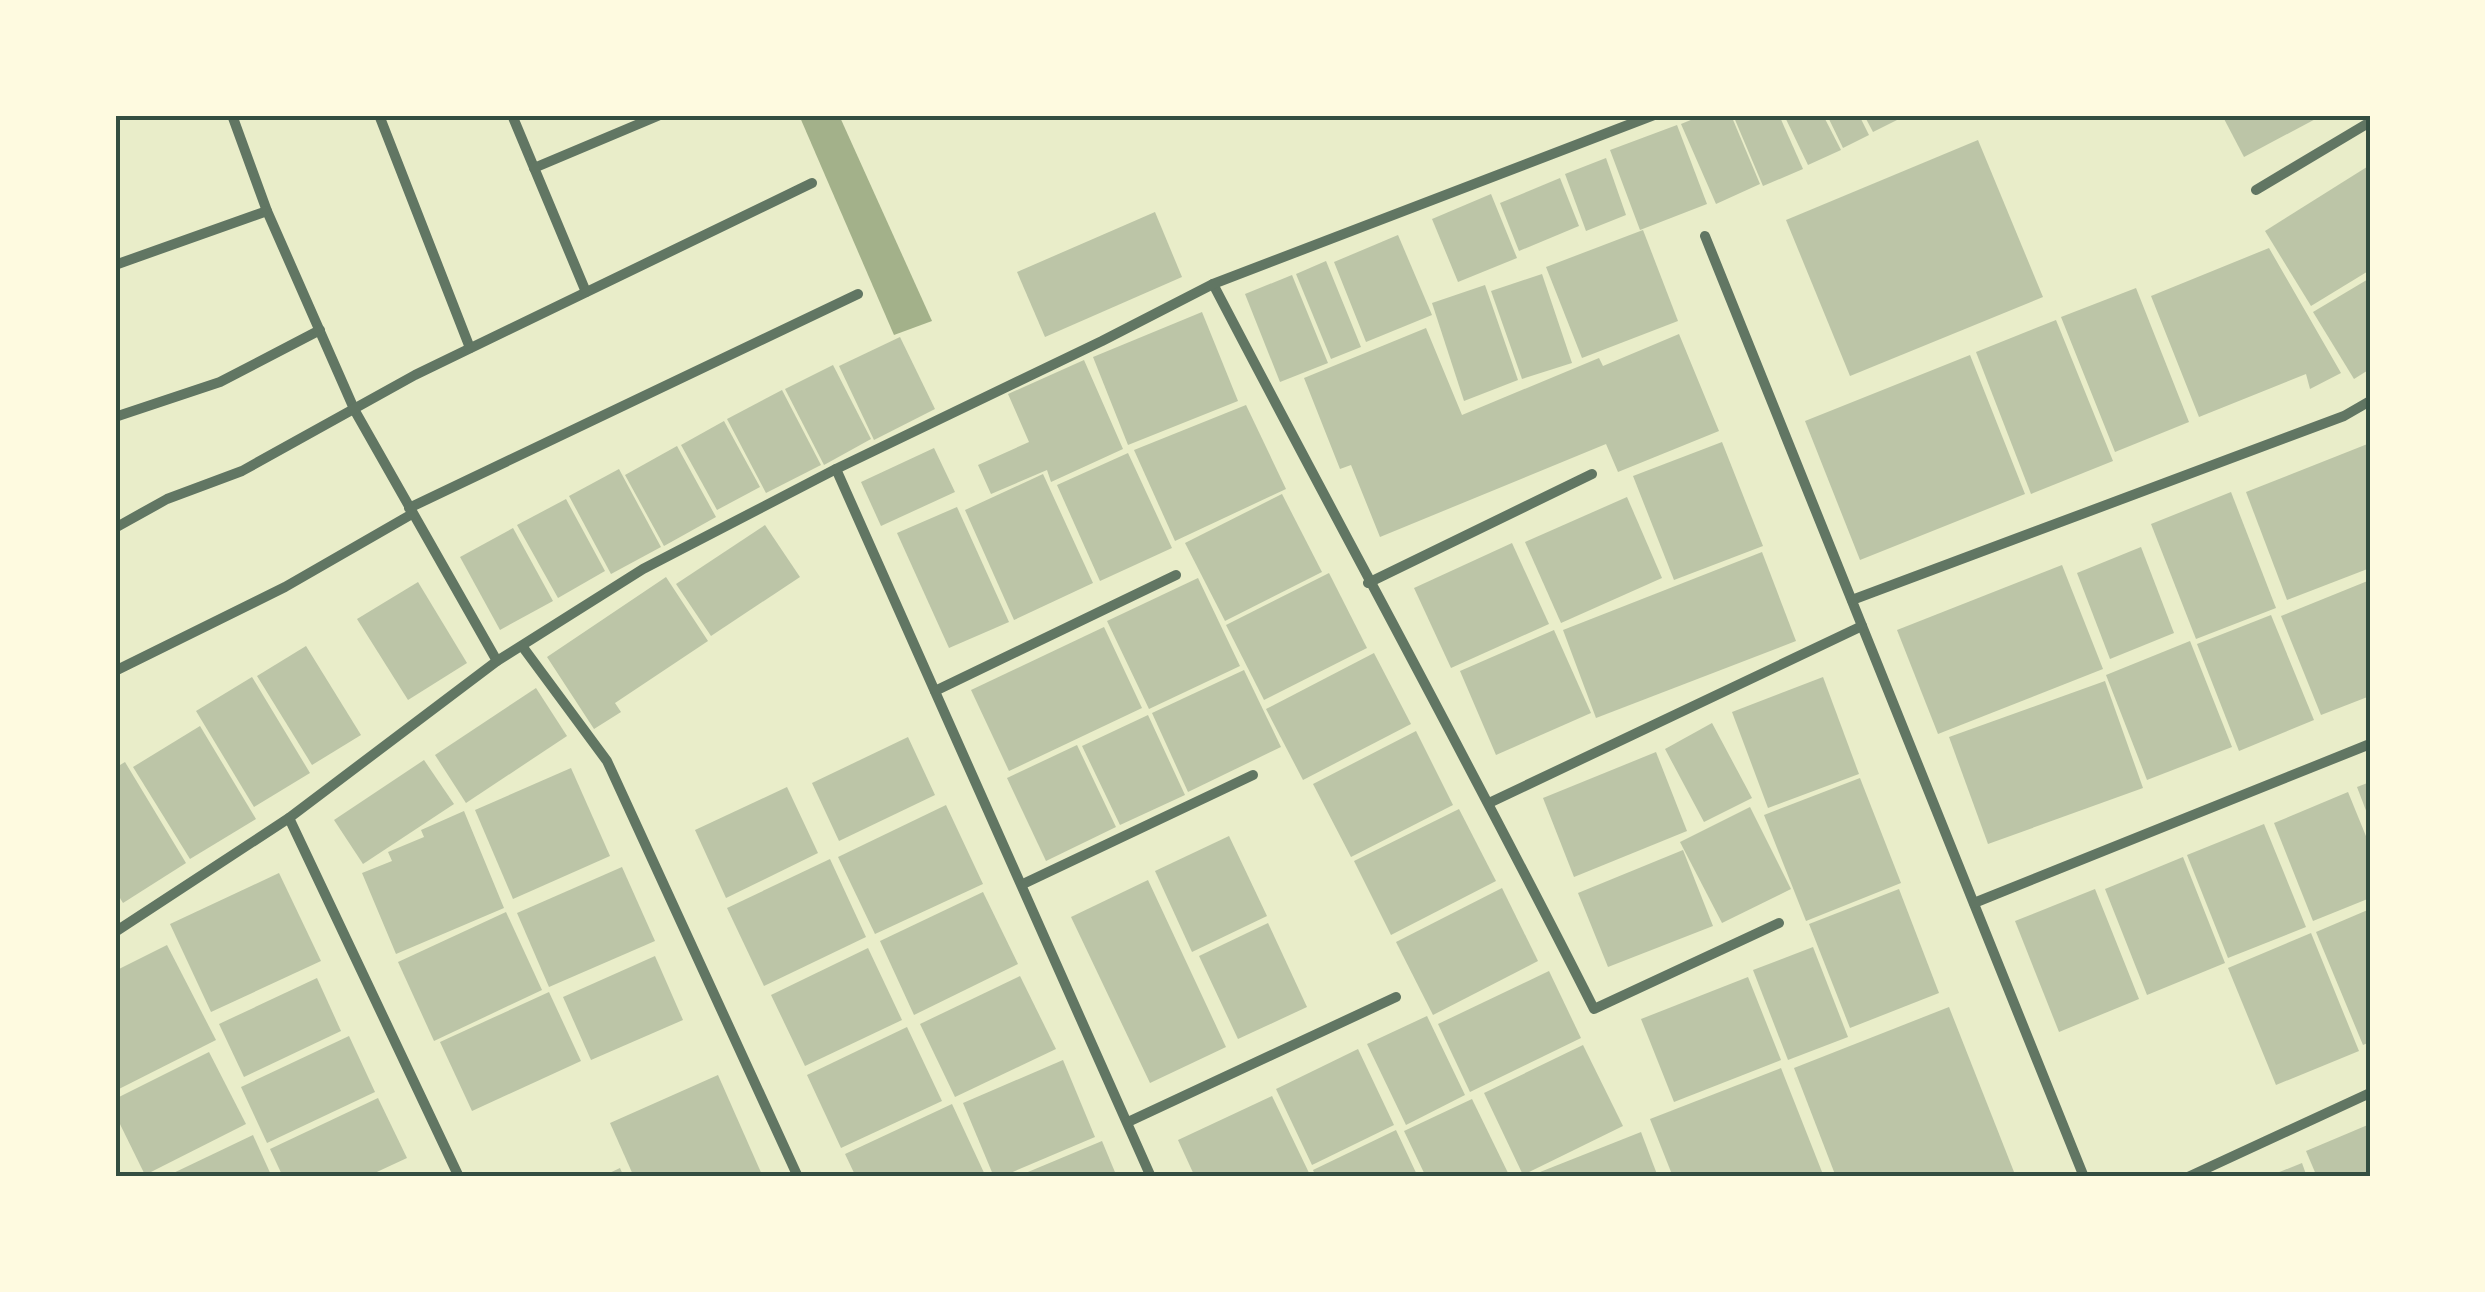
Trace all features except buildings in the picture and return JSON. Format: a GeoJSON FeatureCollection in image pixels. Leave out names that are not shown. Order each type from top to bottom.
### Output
{"type":"FeatureCollection","features":[{"type":"Feature","properties":{"kind":"street"},"geometry":{"type":"LineString","coordinates":[[232,115],[267,211],[355,411],[497,661]]}},
{"type":"Feature","properties":{"kind":"street"},"geometry":{"type":"LineString","coordinates":[[379,115],[470,348]]}},
{"type":"Feature","properties":{"kind":"street"},"geometry":{"type":"LineString","coordinates":[[512,115],[586,292]]}},
{"type":"Feature","properties":{"kind":"street"},"geometry":{"type":"LineString","coordinates":[[534,168],[660,115]]}},
{"type":"Feature","properties":{"kind":"street"},"geometry":{"type":"LineString","coordinates":[[115,932],[290,818],[497,661],[643,570],[1213,284],[1654,115]]}},
{"type":"Feature","properties":{"kind":"street"},"geometry":{"type":"LineString","coordinates":[[2256,190],[2370,122]]}},
{"type":"Feature","properties":{"kind":"street"},"geometry":{"type":"LineString","coordinates":[[115,528],[167,500],[242,471],[415,374],[812,183]]}},
{"type":"Feature","properties":{"kind":"street"},"geometry":{"type":"LineString","coordinates":[[115,265],[267,211]]}},
{"type":"Feature","properties":{"kind":"street"},"geometry":{"type":"LineString","coordinates":[[1705,236],[2084,1177]]}},
{"type":"Feature","properties":{"kind":"street"},"geometry":{"type":"LineString","coordinates":[[1213,284],[1368,583],[1490,802],[1594,1009],[1779,923]]}},
{"type":"Feature","properties":{"kind":"street"},"geometry":{"type":"LineString","coordinates":[[115,671],[284,588],[411,512],[858,294]]}},
{"type":"Feature","properties":{"kind":"street"},"geometry":{"type":"LineString","coordinates":[[115,417],[220,382],[320,330]]}},
{"type":"Feature","properties":{"kind":"street"},"geometry":{"type":"LineString","coordinates":[[1852,600],[2344,416],[2370,401]]}},
{"type":"Feature","properties":{"kind":"street"},"geometry":{"type":"LineString","coordinates":[[836,470],[1151,1177]]}},
{"type":"Feature","properties":{"kind":"street"},"geometry":{"type":"LineString","coordinates":[[1368,583],[1592,474]]}},
{"type":"Feature","properties":{"kind":"street"},"geometry":{"type":"LineString","coordinates":[[935,691],[1176,575]]}},
{"type":"Feature","properties":{"kind":"street"},"geometry":{"type":"LineString","coordinates":[[1490,802],[1862,626]]}},
{"type":"Feature","properties":{"kind":"street"},"geometry":{"type":"LineString","coordinates":[[522,646],[607,761],[798,1177]]}},
{"type":"Feature","properties":{"kind":"street"},"geometry":{"type":"LineString","coordinates":[[1974,903],[2370,744]]}},
{"type":"Feature","properties":{"kind":"street"},"geometry":{"type":"LineString","coordinates":[[1023,884],[1253,775]]}},
{"type":"Feature","properties":{"kind":"street"},"geometry":{"type":"LineString","coordinates":[[290,818],[458,1177]]}},
{"type":"Feature","properties":{"kind":"street"},"geometry":{"type":"LineString","coordinates":[[1128,1122],[1396,997]]}},
{"type":"Feature","properties":{"kind":"street"},"geometry":{"type":"LineString","coordinates":[[2188,1177],[2370,1093]]}},
{"type":"Feature","properties":{"kind":"shaded area"},"geometry":{"type":"Polygon","coordinates":[[[799,115],[839,115],[932,321],[894,335],[799,115]]]}}]}
